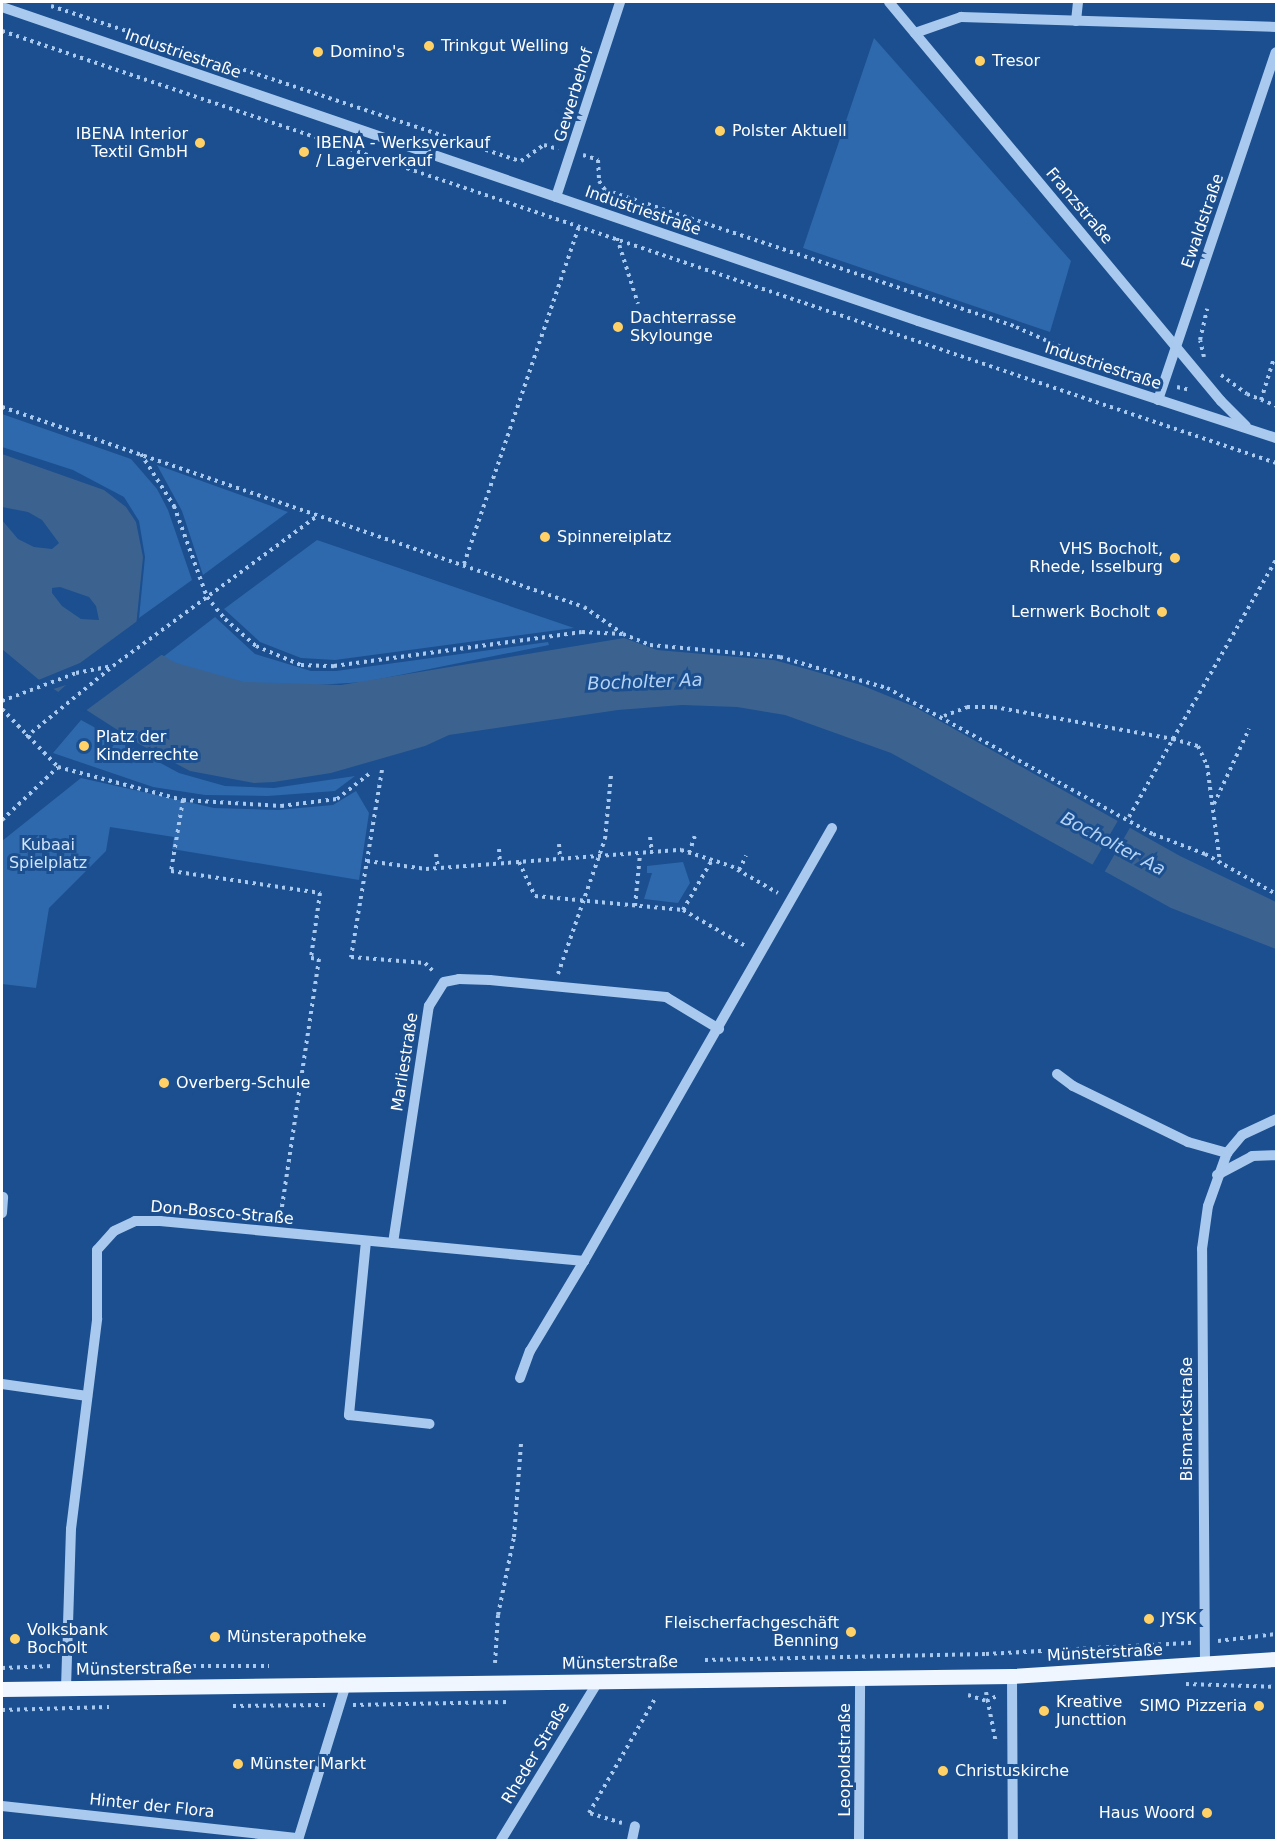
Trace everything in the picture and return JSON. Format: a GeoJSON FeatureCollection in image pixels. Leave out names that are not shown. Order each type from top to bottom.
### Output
{"type":"FeatureCollection","features":[{"type":"Feature","properties":{"kind":"main road","name":"Münsterstraße"},"geometry":{"type":"LineString","coordinates":[[1239,1662],[1276,1651]]}},
{"type":"Feature","properties":{"kind":"main road","name":"Münsterstraße"},"geometry":{"type":"LineString","coordinates":[[2,1689],[1012,1676],[1276,1659]]}},
{"type":"Feature","properties":{"kind":"main road"},"geometry":{"type":"LineString","coordinates":[[1239,1662],[1276,1670]]}},
{"type":"Feature","properties":{"kind":"street","name":"Gewerbehof"},"geometry":{"type":"LineString","coordinates":[[556,197],[620,2]]}},
{"type":"Feature","properties":{"kind":"street","name":"Franzstraße"},"geometry":{"type":"LineString","coordinates":[[889,2],[1221,401],[1248,428]]}},
{"type":"Feature","properties":{"kind":"street"},"geometry":{"type":"LineString","coordinates":[[1076,21],[1078,2]]}},
{"type":"Feature","properties":{"kind":"street","name":"Industriestraße"},"geometry":{"type":"LineString","coordinates":[[2,7],[556,197],[1276,438]]}},
{"type":"Feature","properties":{"kind":"street"},"geometry":{"type":"LineString","coordinates":[[915,33],[961,16],[1276,27]]}},
{"type":"Feature","properties":{"kind":"street","name":"Ewaldstraße"},"geometry":{"type":"LineString","coordinates":[[1158,400],[1175,343],[1276,52]]}},
{"type":"Feature","properties":{"kind":"street"},"geometry":{"type":"LineString","coordinates":[[520,1378],[530,1351],[719,1029],[832,828]]}},
{"type":"Feature","properties":{"kind":"street"},"geometry":{"type":"LineString","coordinates":[[444,982],[459,979],[666,997],[719,1029]]}},
{"type":"Feature","properties":{"kind":"street","name":"Marliestraße"},"geometry":{"type":"LineString","coordinates":[[393,1243],[429,1006],[444,982]]}},
{"type":"Feature","properties":{"kind":"street"},"geometry":{"type":"LineString","coordinates":[[1057,1074],[1073,1086],[1188,1142],[1227,1153]]}},
{"type":"Feature","properties":{"kind":"street","name":"Bismarckstraße"},"geometry":{"type":"LineString","coordinates":[[1205,1665],[1202,1249],[1217,1175],[1227,1153],[1242,1135],[1276,1119]]}},
{"type":"Feature","properties":{"kind":"street"},"geometry":{"type":"LineString","coordinates":[[1217,1175],[1252,1156],[1276,1155]]}},
{"type":"Feature","properties":{"kind":"street"},"geometry":{"type":"LineString","coordinates":[[2,1213],[3,1197]]}},
{"type":"Feature","properties":{"kind":"street","name":"Don-Bosco-Straße"},"geometry":{"type":"LineString","coordinates":[[66,1688],[71,1529],[97,1318],[97,1250],[114,1231],[135,1221],[160,1221],[393,1243]]}},
{"type":"Feature","properties":{"kind":"street"},"geometry":{"type":"LineString","coordinates":[[366,1241],[349,1415],[430,1424]]}},
{"type":"Feature","properties":{"kind":"street"},"geometry":{"type":"LineString","coordinates":[[393,1243],[584,1261]]}},
{"type":"Feature","properties":{"kind":"street"},"geometry":{"type":"LineString","coordinates":[[2,1384],[87,1396]]}},
{"type":"Feature","properties":{"kind":"street"},"geometry":{"type":"LineString","coordinates":[[1012,1676],[1013,1840]]}},
{"type":"Feature","properties":{"kind":"street","name":"Leopoldstraße"},"geometry":{"type":"LineString","coordinates":[[859,1840],[860,1679]]}},
{"type":"Feature","properties":{"kind":"street","name":"Rheder Straße"},"geometry":{"type":"LineString","coordinates":[[501,1840],[598,1682]]}},
{"type":"Feature","properties":{"kind":"street","name":"Hinter der Flora"},"geometry":{"type":"LineString","coordinates":[[2,1806],[298,1839],[346,1684]]}},
{"type":"Feature","properties":{"kind":"street"},"geometry":{"type":"LineString","coordinates":[[632,1840],[635,1826]]}},
{"type":"Feature","properties":{"kind":"path"},"geometry":{"type":"LineString","coordinates":[[39,2],[521,161],[544,145],[598,160],[599,181],[605,190],[1016,327],[1049,345],[1082,357]]}},
{"type":"Feature","properties":{"kind":"path"},"geometry":{"type":"LineString","coordinates":[[2,31],[1276,463]]}},
{"type":"Feature","properties":{"kind":"path"},"geometry":{"type":"LineString","coordinates":[[464,564],[579,226]]}},
{"type":"Feature","properties":{"kind":"path"},"geometry":{"type":"LineString","coordinates":[[617,238],[638,304]]}},
{"type":"Feature","properties":{"kind":"path"},"geometry":{"type":"LineString","coordinates":[[1210,301],[1200,340],[1210,364]]}},
{"type":"Feature","properties":{"kind":"path"},"geometry":{"type":"LineString","coordinates":[[1261,400],[1274,358]]}},
{"type":"Feature","properties":{"kind":"path"},"geometry":{"type":"LineString","coordinates":[[1216,372],[1261,400],[1276,406]]}},
{"type":"Feature","properties":{"kind":"path"},"geometry":{"type":"LineString","coordinates":[[2,407],[584,607],[623,634]]}},
{"type":"Feature","properties":{"kind":"path"},"geometry":{"type":"LineString","coordinates":[[140,453],[174,506],[197,578],[207,597],[225,619],[256,646],[301,664],[334,666],[582,633],[623,634],[673,650],[735,650],[780,657],[887,688],[943,716],[1153,834],[1220,863],[1276,894]]}},
{"type":"Feature","properties":{"kind":"path"},"geometry":{"type":"LineString","coordinates":[[26,737],[113,666],[317,516]]}},
{"type":"Feature","properties":{"kind":"path"},"geometry":{"type":"LineString","coordinates":[[1129,817],[1276,560]]}},
{"type":"Feature","properties":{"kind":"path"},"geometry":{"type":"LineString","coordinates":[[2,701],[76,673],[113,666]]}},
{"type":"Feature","properties":{"kind":"path"},"geometry":{"type":"LineString","coordinates":[[943,716],[967,707],[994,707],[1189,742],[1204,753],[1220,863]]}},
{"type":"Feature","properties":{"kind":"path"},"geometry":{"type":"LineString","coordinates":[[2,709],[26,737],[58,767],[183,800],[280,806],[337,799],[369,774]]}},
{"type":"Feature","properties":{"kind":"path"},"geometry":{"type":"LineString","coordinates":[[1213,806],[1250,729]]}},
{"type":"Feature","properties":{"kind":"path"},"geometry":{"type":"LineString","coordinates":[[2,820],[58,767]]}},
{"type":"Feature","properties":{"kind":"path"},"geometry":{"type":"LineString","coordinates":[[382,770],[351,957],[425,963],[444,982]]}},
{"type":"Feature","properties":{"kind":"path"},"geometry":{"type":"LineString","coordinates":[[555,986],[581,900],[605,839],[611,775]]}},
{"type":"Feature","properties":{"kind":"path"},"geometry":{"type":"LineString","coordinates":[[183,800],[171,871],[320,893],[310,958],[319,959],[279,1232]]}},
{"type":"Feature","properties":{"kind":"path"},"geometry":{"type":"LineString","coordinates":[[689,853],[695,836]]}},
{"type":"Feature","properties":{"kind":"path"},"geometry":{"type":"LineString","coordinates":[[650,837],[652,853]]}},
{"type":"Feature","properties":{"kind":"path"},"geometry":{"type":"LineString","coordinates":[[559,844],[560,859]]}},
{"type":"Feature","properties":{"kind":"path"},"geometry":{"type":"LineString","coordinates":[[499,849],[500,864]]}},
{"type":"Feature","properties":{"kind":"path"},"geometry":{"type":"LineString","coordinates":[[367,861],[438,868],[652,853],[689,853],[739,870],[791,900]]}},
{"type":"Feature","properties":{"kind":"path"},"geometry":{"type":"LineString","coordinates":[[436,854],[438,868]]}},
{"type":"Feature","properties":{"kind":"path"},"geometry":{"type":"LineString","coordinates":[[635,906],[640,854]]}},
{"type":"Feature","properties":{"kind":"path"},"geometry":{"type":"LineString","coordinates":[[739,870],[747,856]]}},
{"type":"Feature","properties":{"kind":"path"},"geometry":{"type":"LineString","coordinates":[[683,909],[712,860]]}},
{"type":"Feature","properties":{"kind":"path"},"geometry":{"type":"LineString","coordinates":[[519,862],[535,896],[683,909],[761,955]]}},
{"type":"Feature","properties":{"kind":"path"},"geometry":{"type":"LineString","coordinates":[[495,1663],[498,1615],[514,1537],[521,1443]]}},
{"type":"Feature","properties":{"kind":"path"},"geometry":{"type":"LineString","coordinates":[[694,1661],[986,1654],[1205,1642],[1276,1634]]}},
{"type":"Feature","properties":{"kind":"path"},"geometry":{"type":"LineString","coordinates":[[484,1664],[507,1663]]}},
{"type":"Feature","properties":{"kind":"path"},"geometry":{"type":"LineString","coordinates":[[2,1668],[273,1666]]}},
{"type":"Feature","properties":{"kind":"path"},"geometry":{"type":"LineString","coordinates":[[635,1826],[589,1814],[657,1696]]}},
{"type":"Feature","properties":{"kind":"green space"},"geometry":{"type":"Polygon","coordinates":[[[874,38],[1071,261],[1050,332],[803,248],[874,38]]]}},
{"type":"Feature","properties":{"kind":"green space"},"geometry":{"type":"Polygon","coordinates":[[[2,414],[131,459],[157,489],[168,510],[192,580],[139,618],[145,557],[139,521],[124,497],[73,470],[2,447],[2,414]]]}},
{"type":"Feature","properties":{"kind":"green space"},"geometry":{"type":"Polygon","coordinates":[[[157,465],[288,512],[203,575],[182,511],[157,465]]]}},
{"type":"Feature","properties":{"kind":"green space"},"geometry":{"type":"Polygon","coordinates":[[[317,540],[574,628],[335,660],[301,658],[260,642],[224,609],[317,540]]]}},
{"type":"Feature","properties":{"kind":"green space"},"geometry":{"type":"Polygon","coordinates":[[[215,617],[255,654],[311,671],[336,671],[548,642],[549,645],[365,682],[268,688],[189,677],[163,657],[215,617]]]}},
{"type":"Feature","properties":{"kind":"green space"},"geometry":{"type":"Polygon","coordinates":[[[81,720],[179,773],[225,786],[274,788],[355,776],[335,791],[268,796],[205,795],[153,787],[53,753],[81,720]]]}},
{"type":"Feature","properties":{"kind":"green space","name":"Kubaai Spielplatz"},"geometry":{"type":"Polygon","coordinates":[[[81,778],[214,808],[278,810],[333,805],[356,791],[369,813],[359,880],[172,849],[174,837],[110,827],[106,851],[49,908],[36,988],[2,984],[2,841],[81,778]]]}},
{"type":"Feature","properties":{"kind":"green space"},"geometry":{"type":"Polygon","coordinates":[[[683,862],[690,883],[678,903],[644,899],[652,873],[647,873],[647,866],[683,862]]]}},
{"type":"Feature","properties":{"kind":"water","name":"Bocholter Aa"},"geometry":{"type":"Polygon","coordinates":[[[2,454],[104,490],[126,507],[136,522],[143,557],[136,627],[143,644],[176,663],[244,682],[341,685],[624,638],[657,650],[774,660],[861,685],[915,707],[1180,856],[1276,902],[1276,949],[1171,908],[891,753],[785,715],[737,707],[682,705],[618,710],[449,735],[425,746],[331,773],[274,782],[254,783],[190,771],[141,745],[38,679],[2,649],[2,520],[18,539],[34,547],[52,549],[59,543],[42,520],[28,512],[2,507],[2,454]],[[60,587],[52,588],[52,593],[62,606],[81,619],[99,620],[96,606],[89,597],[60,587]]]}},
{"type":"Feature","properties":{"kind":"pier"},"geometry":{"type":"Polygon","coordinates":[[[140,619],[145,642],[164,653],[84,712],[56,694],[66,685],[50,690],[36,681],[80,663],[140,619]]]}},
{"type":"Feature","properties":{"kind":"pier"},"geometry":{"type":"Polygon","coordinates":[[[1120,817],[1132,824],[1104,872],[1092,865],[1120,817]]]}},
{"type":"Feature","properties":{"kind":"place","name":"Trinkgut Welling"},"geometry":{"type":"Point","coordinates":[429,46]}},
{"type":"Feature","properties":{"kind":"place","name":"Domino's"},"geometry":{"type":"Point","coordinates":[318,52]}},
{"type":"Feature","properties":{"kind":"place","name":"Tresor"},"geometry":{"type":"Point","coordinates":[980,61]}},
{"type":"Feature","properties":{"kind":"place","name":"Polster Aktuell"},"geometry":{"type":"Point","coordinates":[720,131]}},
{"type":"Feature","properties":{"kind":"place","name":"IBENA Interior Textil GmbH"},"geometry":{"type":"Point","coordinates":[200,143]}},
{"type":"Feature","properties":{"kind":"place","name":"IBENA - Werksverkauf / Lagerverkauf"},"geometry":{"type":"Point","coordinates":[304,152]}},
{"type":"Feature","properties":{"kind":"place","name":"Dachterrasse Skylounge"},"geometry":{"type":"Point","coordinates":[618,327]}},
{"type":"Feature","properties":{"kind":"place","name":"Spinnereiplatz"},"geometry":{"type":"Point","coordinates":[545,537]}},
{"type":"Feature","properties":{"kind":"place","name":"VHS Bocholt, Rhede, Isselburg"},"geometry":{"type":"Point","coordinates":[1175,558]}},
{"type":"Feature","properties":{"kind":"place","name":"Lernwerk Bocholt"},"geometry":{"type":"Point","coordinates":[1162,612]}},
{"type":"Feature","properties":{"kind":"place","name":"Platz der Kinderrechte"},"geometry":{"type":"Point","coordinates":[84,746]}},
{"type":"Feature","properties":{"kind":"place","name":"Overberg-Schule"},"geometry":{"type":"Point","coordinates":[164,1083]}},
{"type":"Feature","properties":{"kind":"place","name":"JYSK"},"geometry":{"type":"Point","coordinates":[1149,1619]}},
{"type":"Feature","properties":{"kind":"place","name":"Fleischerfachgeschäft Benning"},"geometry":{"type":"Point","coordinates":[851,1632]}},
{"type":"Feature","properties":{"kind":"place","name":"Münsterapotheke"},"geometry":{"type":"Point","coordinates":[215,1637]}},
{"type":"Feature","properties":{"kind":"place","name":"Volksbank Bocholt"},"geometry":{"type":"Point","coordinates":[15,1639]}},
{"type":"Feature","properties":{"kind":"place","name":"SIMO Pizzeria"},"geometry":{"type":"Point","coordinates":[1259,1706]}},
{"type":"Feature","properties":{"kind":"place","name":"Kreative Juncttion"},"geometry":{"type":"Point","coordinates":[1044,1711]}},
{"type":"Feature","properties":{"kind":"place","name":"Münster Markt"},"geometry":{"type":"Point","coordinates":[238,1764]}},
{"type":"Feature","properties":{"kind":"place","name":"Christuskirche"},"geometry":{"type":"Point","coordinates":[943,1771]}},
{"type":"Feature","properties":{"kind":"place","name":"Haus Woord"},"geometry":{"type":"Point","coordinates":[1207,1813]}}]}
